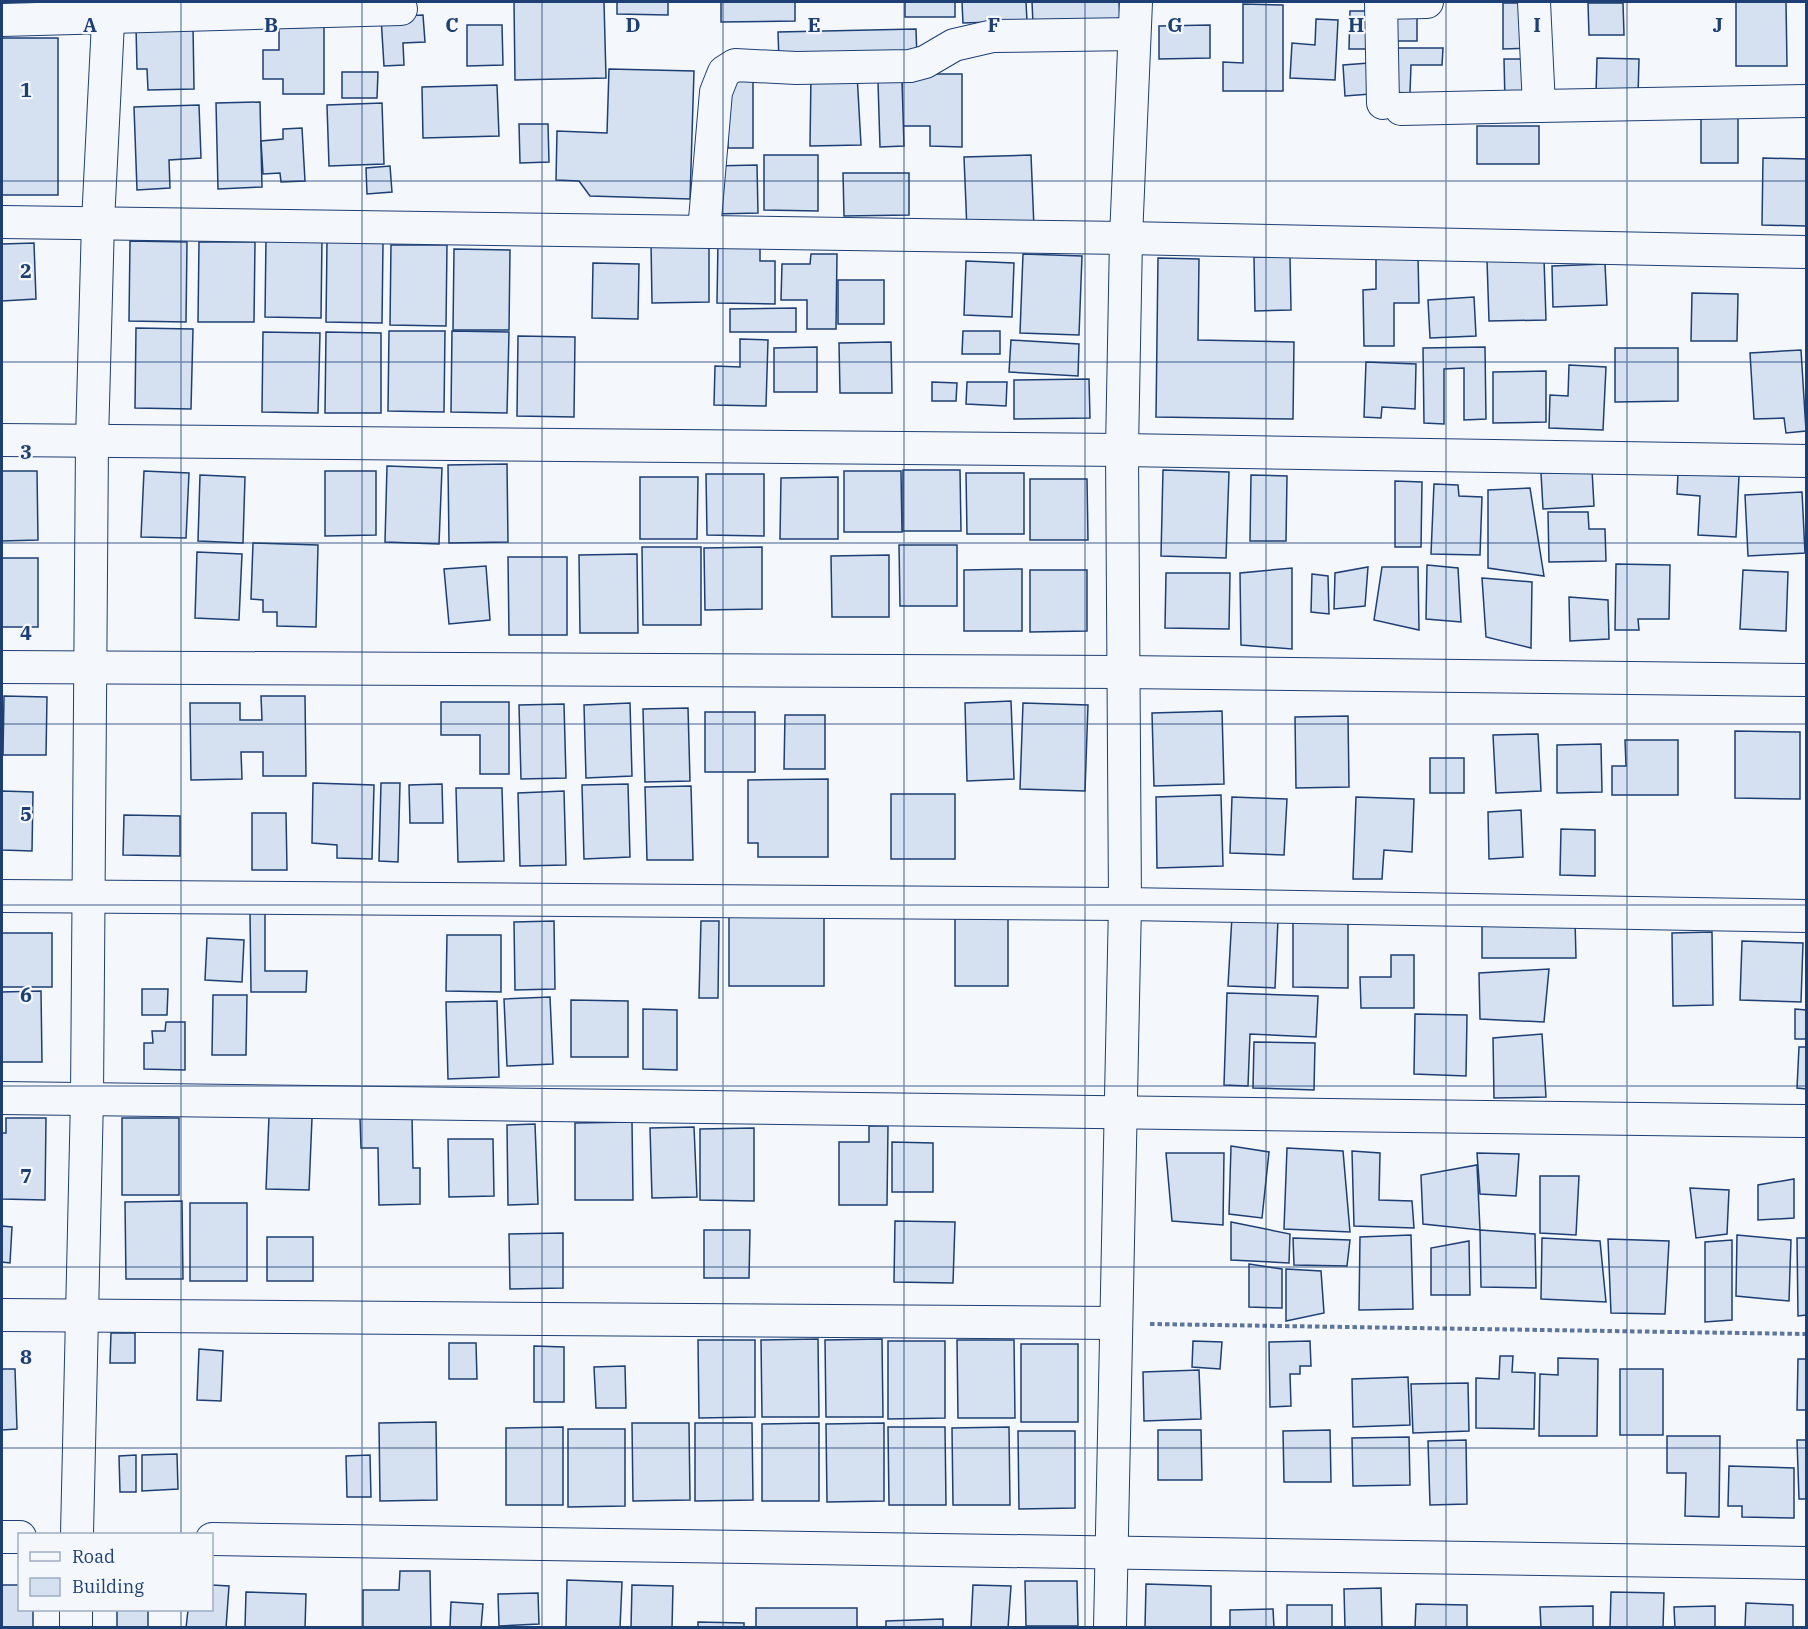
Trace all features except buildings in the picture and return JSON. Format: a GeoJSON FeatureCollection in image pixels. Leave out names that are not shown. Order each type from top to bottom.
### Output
{"type":"FeatureCollection","features":[{"type":"Feature","properties":{"kind":"street"},"geometry":{"type":"LineString","coordinates":[[1110,1628],[1125,904],[1122,450],[1126,238],[1136,2]]}},
{"type":"Feature","properties":{"kind":"street"},"geometry":{"type":"LineString","coordinates":[[1427,2],[1381,3],[1392,106],[1806,101]]}},
{"type":"Feature","properties":{"kind":"street"},"geometry":{"type":"LineString","coordinates":[[1534,2],[1539,106]]}},
{"type":"Feature","properties":{"kind":"street"},"geometry":{"type":"LineString","coordinates":[[2,20],[110,10],[400,9]]}},
{"type":"Feature","properties":{"kind":"street"},"geometry":{"type":"LineString","coordinates":[[77,1533],[84,1316],[87,1098],[92,441],[98,222],[110,10]]}},
{"type":"Feature","properties":{"kind":"street"},"geometry":{"type":"LineString","coordinates":[[704,231],[716,92],[724,72],[735,65],[892,68],[924,62],[972,38],[1134,34]]}},
{"type":"Feature","properties":{"kind":"street"},"geometry":{"type":"LineString","coordinates":[[2,222],[1126,238],[1806,252]]}},
{"type":"Feature","properties":{"kind":"street"},"geometry":{"type":"LineString","coordinates":[[2,440],[1122,450],[1806,461]]}},
{"type":"Feature","properties":{"kind":"street"},"geometry":{"type":"LineString","coordinates":[[2,667],[1122,672],[1806,680]]}},
{"type":"Feature","properties":{"kind":"street"},"geometry":{"type":"LineString","coordinates":[[2,896],[1125,904],[1806,916]]}},
{"type":"Feature","properties":{"kind":"street"},"geometry":{"type":"LineString","coordinates":[[2,1098],[1806,1121]]}},
{"type":"Feature","properties":{"kind":"street"},"geometry":{"type":"LineString","coordinates":[[2,1315],[1115,1323]]}},
{"type":"Feature","properties":{"kind":"street"},"geometry":{"type":"LineString","coordinates":[[2,1537],[18,1537]]}},
{"type":"Feature","properties":{"kind":"street"},"geometry":{"type":"LineString","coordinates":[[213,1539],[1806,1563]]}},
{"type":"Feature","properties":{"kind":"street"},"geometry":{"type":"LineString","coordinates":[[76,1611],[76,1628]]}},
{"type":"Feature","properties":{"kind":"path"},"geometry":{"type":"LineString","coordinates":[[1115,1323],[1806,1334]]}}]}
